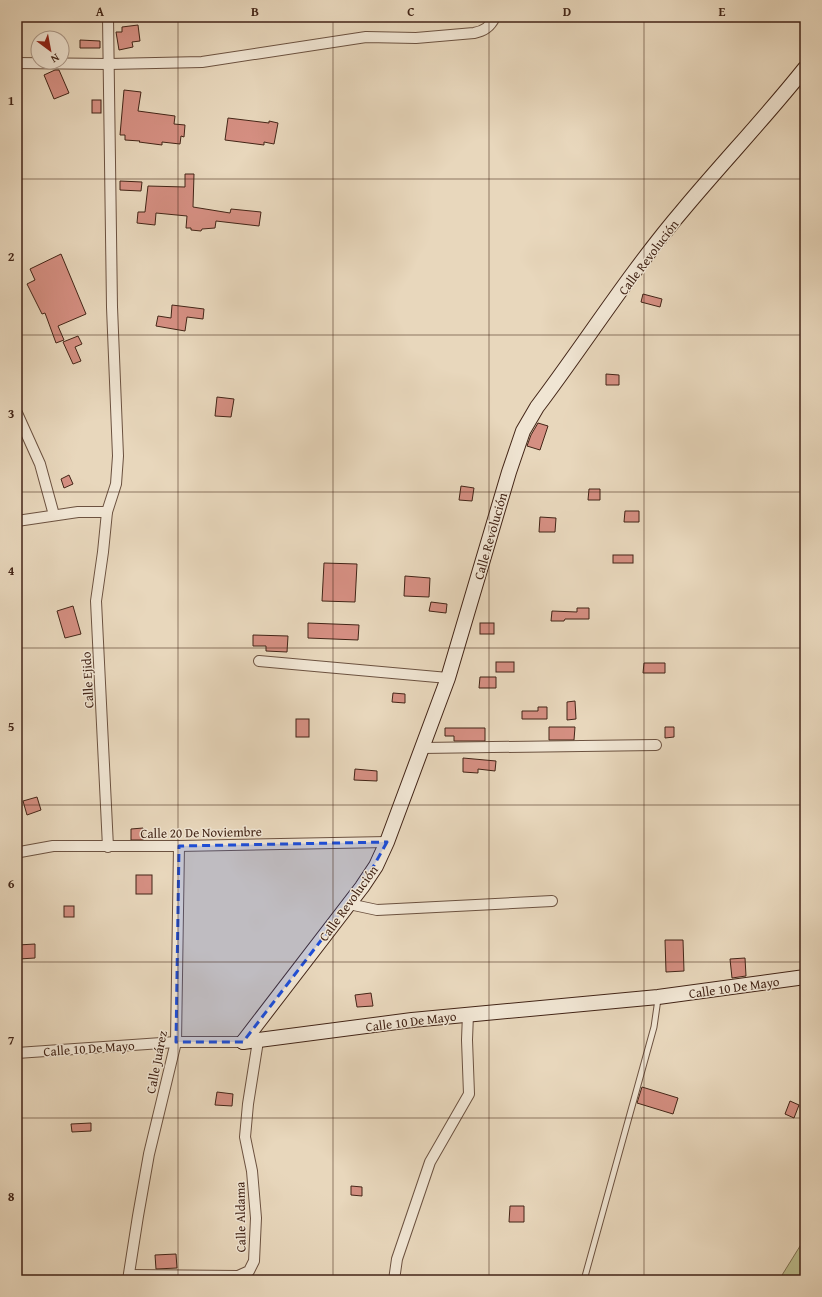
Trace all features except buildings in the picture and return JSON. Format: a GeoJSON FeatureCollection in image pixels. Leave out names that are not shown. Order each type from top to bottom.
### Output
{"type":"FeatureCollection","features":[{"type":"Feature","properties":{"kind":"street","name":"Calle Ejido"},"geometry":{"type":"LineString","coordinates":[[108,17],[112,307],[118,456],[116,484],[107,512],[96,601],[108,847]]}},
{"type":"Feature","properties":{"kind":"street"},"geometry":{"type":"LineString","coordinates":[[17,63],[109,64],[202,62],[366,37],[416,38],[474,33],[482,31],[490,26],[495,17]]}},
{"type":"Feature","properties":{"kind":"street","name":"Calle Revolución"},"geometry":{"type":"LineString","coordinates":[[243,1042],[349,904],[376,866],[387,842],[448,678],[509,472],[523,431],[538,407],[682,210],[776,104],[805,68]]}},
{"type":"Feature","properties":{"kind":"street"},"geometry":{"type":"LineString","coordinates":[[17,413],[40,464],[54,515]]}},
{"type":"Feature","properties":{"kind":"street"},"geometry":{"type":"LineString","coordinates":[[17,521],[78,512],[107,512]]}},
{"type":"Feature","properties":{"kind":"street"},"geometry":{"type":"LineString","coordinates":[[259,661],[448,678]]}},
{"type":"Feature","properties":{"kind":"street"},"geometry":{"type":"LineString","coordinates":[[422,748],[656,745]]}},
{"type":"Feature","properties":{"kind":"street","name":"Calle 20 De Noviembre"},"geometry":{"type":"LineString","coordinates":[[17,854],[20,852],[53,846],[108,847],[387,842]]}},
{"type":"Feature","properties":{"kind":"street","name":"Calle Juárez"},"geometry":{"type":"LineString","coordinates":[[129,1278],[149,1154],[176,1042],[179,846]]}},
{"type":"Feature","properties":{"kind":"street"},"geometry":{"type":"LineString","coordinates":[[349,904],[377,910],[552,901]]}},
{"type":"Feature","properties":{"kind":"street","name":"Calle 10 De Mayo"},"geometry":{"type":"LineString","coordinates":[[17,1053],[176,1042],[258,1041],[412,1020],[658,997],[805,977]]}},
{"type":"Feature","properties":{"kind":"street"},"geometry":{"type":"LineString","coordinates":[[394,1280],[397,1259],[430,1162],[469,1094],[467,1040],[468,1014]]}},
{"type":"Feature","properties":{"kind":"street","name":"Calle Aldama"},"geometry":{"type":"LineString","coordinates":[[129,1278],[238,1276],[249,1271],[254,1261],[256,1218],[252,1171],[245,1137],[248,1104],[258,1041]]}},
{"type":"Feature","properties":{"kind":"lane"},"geometry":{"type":"LineString","coordinates":[[584,1280],[654,1027],[658,997]]}},
{"type":"Feature","properties":{"kind":"highlighted area"},"geometry":{"type":"Polygon","coordinates":[[[387,842],[362,887],[243,1042],[176,1042],[179,846],[387,842]]]}},
{"type":"Feature","properties":{"kind":"green space"},"geometry":{"type":"Polygon","coordinates":[[[805,1238],[805,1280],[779,1280],[805,1238]]]}}]}
